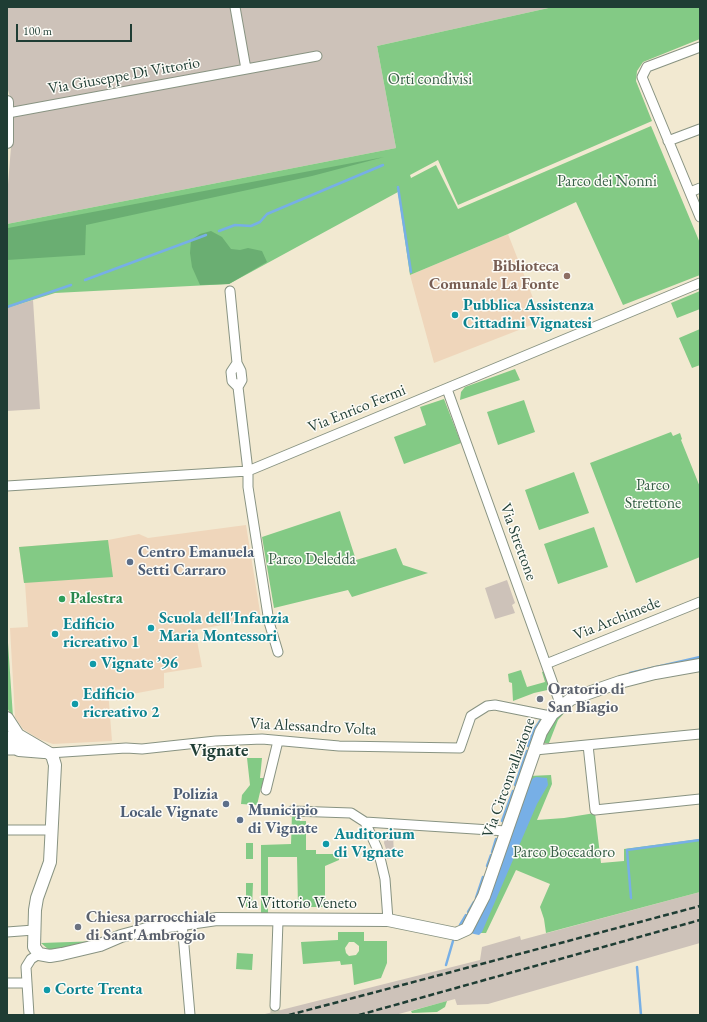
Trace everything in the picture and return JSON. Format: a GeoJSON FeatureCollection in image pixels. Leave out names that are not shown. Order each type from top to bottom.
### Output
{"type":"FeatureCollection","features":[{"type":"Feature","properties":{"kind":"street"},"geometry":{"type":"LineString","coordinates":[[235,7],[246,69]]}},
{"type":"Feature","properties":{"kind":"street"},"geometry":{"type":"LineString","coordinates":[[700,48],[648,67],[644,70],[642,80],[700,217]]}},
{"type":"Feature","properties":{"kind":"street","name":"Via Giuseppe Di Vittorio"},"geometry":{"type":"LineString","coordinates":[[8,108],[317,56]]}},
{"type":"Feature","properties":{"kind":"street"},"geometry":{"type":"LineString","coordinates":[[7,142],[8,108]]}},
{"type":"Feature","properties":{"kind":"street"},"geometry":{"type":"LineString","coordinates":[[668,141],[700,129]]}},
{"type":"Feature","properties":{"kind":"street"},"geometry":{"type":"LineString","coordinates":[[690,192],[700,188]]}},
{"type":"Feature","properties":{"kind":"street","name":"Via Enrico Fermi"},"geometry":{"type":"LineString","coordinates":[[7,486],[248,471],[700,283]]}},
{"type":"Feature","properties":{"kind":"street"},"geometry":{"type":"LineString","coordinates":[[230,291],[237,363],[231,372],[232,381],[238,387],[248,471],[248,487],[269,622],[278,652]]}},
{"type":"Feature","properties":{"kind":"street","name":"Via Strettone"},"geometry":{"type":"LineString","coordinates":[[447,388],[561,706]]}},
{"type":"Feature","properties":{"kind":"street","name":"Via Archimede"},"geometry":{"type":"LineString","coordinates":[[546,664],[700,602]]}},
{"type":"Feature","properties":{"kind":"street","name":"Via Circonvallazione"},"geometry":{"type":"LineString","coordinates":[[462,932],[472,921],[484,896],[542,729],[550,716],[561,706],[574,698],[632,679],[700,665]]}},
{"type":"Feature","properties":{"kind":"street","name":"Via Alessandro Volta"},"geometry":{"type":"LineString","coordinates":[[13,750],[49,753],[118,748],[142,749],[236,740],[278,741],[339,746],[460,748],[472,716],[487,706],[495,705],[550,716]]}},
{"type":"Feature","properties":{"kind":"street"},"geometry":{"type":"LineString","coordinates":[[7,718],[13,750]]}},
{"type":"Feature","properties":{"kind":"street"},"geometry":{"type":"LineString","coordinates":[[535,750],[700,734]]}},
{"type":"Feature","properties":{"kind":"street"},"geometry":{"type":"LineString","coordinates":[[11,737],[49,753],[53,757],[55,767],[52,830],[48,867],[36,900],[34,947],[39,954],[33,957],[27,964],[29,1015]]}},
{"type":"Feature","properties":{"kind":"street"},"geometry":{"type":"LineString","coordinates":[[266,790],[278,741]]}},
{"type":"Feature","properties":{"kind":"street"},"geometry":{"type":"LineString","coordinates":[[588,745],[595,810],[700,799]]}},
{"type":"Feature","properties":{"kind":"street"},"geometry":{"type":"LineString","coordinates":[[292,811],[351,813],[365,822],[506,831]]}},
{"type":"Feature","properties":{"kind":"street"},"geometry":{"type":"LineString","coordinates":[[365,822],[377,848],[385,878],[388,920]]}},
{"type":"Feature","properties":{"kind":"street"},"geometry":{"type":"LineString","coordinates":[[7,830],[52,830]]}},
{"type":"Feature","properties":{"kind":"street","name":"Via Vittorio Veneto"},"geometry":{"type":"LineString","coordinates":[[39,954],[50,956],[62,954],[100,945],[127,934],[182,923],[217,919],[278,921],[388,920],[450,934],[462,932]]}},
{"type":"Feature","properties":{"kind":"street"},"geometry":{"type":"LineString","coordinates":[[275,1006],[278,921]]}},
{"type":"Feature","properties":{"kind":"street"},"geometry":{"type":"LineString","coordinates":[[182,923],[190,1015]]}},
{"type":"Feature","properties":{"kind":"street"},"geometry":{"type":"LineString","coordinates":[[7,932],[34,930]]}},
{"type":"Feature","properties":{"kind":"street"},"geometry":{"type":"LineString","coordinates":[[7,983],[27,983]]}},
{"type":"Feature","properties":{"kind":"shaded area"},"geometry":{"type":"Polygon","coordinates":[[[7,7],[553,7],[377,46],[396,148],[7,224],[7,197],[14,109],[7,87],[7,7]]]}},
{"type":"Feature","properties":{"kind":"shaded area"},"geometry":{"type":"Polygon","coordinates":[[[508,234],[542,321],[434,363],[410,275],[508,234]]]}},
{"type":"Feature","properties":{"kind":"shaded area"},"geometry":{"type":"Polygon","coordinates":[[[33,300],[40,409],[7,411],[7,308],[33,300]]]}},
{"type":"Feature","properties":{"kind":"shaded area"},"geometry":{"type":"Polygon","coordinates":[[[246,525],[261,618],[195,630],[202,667],[164,673],[164,688],[127,695],[127,689],[108,690],[112,741],[53,744],[39,739],[23,729],[15,717],[10,628],[28,627],[25,583],[19,547],[108,540],[139,534],[148,538],[246,525]]]}},
{"type":"Feature","properties":{"kind":"shaded area"},"geometry":{"type":"Polygon","coordinates":[[[507,580],[515,603],[512,605],[515,613],[495,619],[485,588],[507,580]]]}},
{"type":"Feature","properties":{"kind":"shaded area"},"geometry":{"type":"Polygon","coordinates":[[[386,831],[393,831],[394,858],[387,859],[384,850],[386,849],[384,843],[386,831]]]}},
{"type":"Feature","properties":{"kind":"shaded area"},"geometry":{"type":"Polygon","coordinates":[[[700,892],[700,943],[488,1004],[457,1005],[455,999],[395,1015],[261,1015],[480,960],[482,947],[520,936],[521,940],[700,892]]]}},
{"type":"Feature","properties":{"kind":"green space"},"geometry":{"type":"Polygon","coordinates":[[[553,7],[700,7],[700,39],[643,62],[637,71],[636,81],[652,121],[458,205],[438,160],[410,175],[411,178],[436,165],[458,209],[651,126],[700,243],[700,275],[623,305],[576,202],[508,234],[410,275],[398,192],[229,284],[55,293],[7,308],[7,224],[396,148],[377,46],[553,7]]]}},
{"type":"Feature","properties":{"kind":"green space"},"geometry":{"type":"Polygon","coordinates":[[[384,157],[312,176],[86,225],[85,255],[7,260],[8,228],[384,157]]]}},
{"type":"Feature","properties":{"kind":"green space"},"geometry":{"type":"Polygon","coordinates":[[[211,231],[222,237],[231,249],[240,250],[248,248],[262,251],[267,262],[229,284],[200,285],[192,267],[190,253],[191,240],[200,234],[211,231]]]}},
{"type":"Feature","properties":{"kind":"green space"},"geometry":{"type":"Polygon","coordinates":[[[700,291],[700,309],[677,318],[671,303],[700,291]]]}},
{"type":"Feature","properties":{"kind":"green space"},"geometry":{"type":"Polygon","coordinates":[[[700,329],[700,365],[692,368],[679,338],[700,329]]]}},
{"type":"Feature","properties":{"kind":"green space"},"geometry":{"type":"Polygon","coordinates":[[[515,369],[520,380],[460,400],[461,392],[465,387],[515,369]]]}},
{"type":"Feature","properties":{"kind":"green space"},"geometry":{"type":"Polygon","coordinates":[[[444,399],[461,443],[404,464],[394,437],[426,425],[420,407],[444,399]]]}},
{"type":"Feature","properties":{"kind":"green space"},"geometry":{"type":"Polygon","coordinates":[[[524,400],[535,432],[498,445],[487,412],[524,400]]]}},
{"type":"Feature","properties":{"kind":"green space","name":"Parco Strettone"},"geometry":{"type":"Polygon","coordinates":[[[671,432],[673,436],[680,433],[681,440],[700,487],[700,557],[636,583],[590,463],[671,432]]]}},
{"type":"Feature","properties":{"kind":"green space"},"geometry":{"type":"Polygon","coordinates":[[[574,472],[589,513],[539,530],[525,490],[574,472]]]}},
{"type":"Feature","properties":{"kind":"green space","name":"Parco Deledda"},"geometry":{"type":"Polygon","coordinates":[[[340,511],[356,560],[396,548],[403,565],[428,573],[352,597],[348,590],[274,608],[262,537],[340,511]]]}},
{"type":"Feature","properties":{"kind":"green space"},"geometry":{"type":"Polygon","coordinates":[[[594,527],[608,567],[558,584],[544,544],[594,527]]]}},
{"type":"Feature","properties":{"kind":"green space"},"geometry":{"type":"Polygon","coordinates":[[[108,540],[113,577],[24,583],[19,547],[108,540]]]}},
{"type":"Feature","properties":{"kind":"green space"},"geometry":{"type":"Polygon","coordinates":[[[7,628],[13,717],[7,708],[7,628]]]}},
{"type":"Feature","properties":{"kind":"green space"},"geometry":{"type":"Polygon","coordinates":[[[521,670],[527,687],[545,682],[542,672],[545,671],[552,689],[534,693],[513,701],[512,683],[509,682],[508,674],[521,670]]]}},
{"type":"Feature","properties":{"kind":"green space"},"geometry":{"type":"Polygon","coordinates":[[[571,708],[558,720],[549,743],[543,743],[542,742],[550,725],[565,710],[571,708]]]}},
{"type":"Feature","properties":{"kind":"green space"},"geometry":{"type":"Polygon","coordinates":[[[247,758],[262,758],[260,778],[267,778],[264,788],[261,788],[257,805],[241,804],[242,795],[250,785],[247,758]]]}},
{"type":"Feature","properties":{"kind":"green space","name":"Parco Boccadoro"},"geometry":{"type":"Polygon","coordinates":[[[551,775],[552,784],[537,820],[564,818],[595,813],[601,863],[624,861],[624,849],[700,839],[700,892],[546,933],[540,907],[550,884],[516,870],[486,933],[478,933],[529,776],[551,775]]]}},
{"type":"Feature","properties":{"kind":"green space"},"geometry":{"type":"Polygon","coordinates":[[[292,813],[300,814],[300,821],[306,821],[306,850],[316,850],[316,854],[339,854],[339,860],[325,866],[325,897],[327,907],[298,907],[297,857],[268,857],[268,914],[261,914],[261,845],[291,844],[292,813]]]}},
{"type":"Feature","properties":{"kind":"green space"},"geometry":{"type":"Polygon","coordinates":[[[246,843],[253,843],[253,859],[246,859],[246,843]]]}},
{"type":"Feature","properties":{"kind":"green space"},"geometry":{"type":"Polygon","coordinates":[[[246,883],[253,883],[252,908],[246,907],[246,883]]]}},
{"type":"Feature","properties":{"kind":"green space"},"geometry":{"type":"Polygon","coordinates":[[[338,932],[364,932],[364,941],[387,941],[387,963],[381,978],[354,985],[352,964],[341,965],[340,961],[303,964],[301,942],[338,940],[338,932]],[[349,942],[345,948],[346,953],[349,956],[356,955],[359,951],[359,946],[354,942],[349,942]]]}},
{"type":"Feature","properties":{"kind":"green space"},"geometry":{"type":"Polygon","coordinates":[[[100,941],[56,949],[48,949],[41,943],[100,941]]]}},
{"type":"Feature","properties":{"kind":"green space"},"geometry":{"type":"Polygon","coordinates":[[[237,953],[253,954],[252,970],[236,969],[237,953]]]}},
{"type":"Feature","properties":{"kind":"green space"},"geometry":{"type":"Polygon","coordinates":[[[447,1001],[445,1007],[437,1012],[412,1013],[411,1011],[447,1001]]]}},
{"type":"Feature","properties":{"kind":"water"},"geometry":{"type":"Polygon","coordinates":[[[536,777],[547,778],[548,785],[537,804],[482,932],[479,935],[471,933],[489,896],[532,779],[536,777]]]}},
{"type":"Feature","properties":{"kind":"waterway"},"geometry":{"type":"LineString","coordinates":[[219,231],[235,225],[251,226],[260,222],[267,214],[383,165]]}},
{"type":"Feature","properties":{"kind":"waterway"},"geometry":{"type":"LineString","coordinates":[[398,187],[411,272]]}},
{"type":"Feature","properties":{"kind":"waterway"},"geometry":{"type":"LineString","coordinates":[[85,280],[206,235]]}},
{"type":"Feature","properties":{"kind":"waterway"},"geometry":{"type":"LineString","coordinates":[[7,307],[71,285]]}},
{"type":"Feature","properties":{"kind":"waterway"},"geometry":{"type":"LineString","coordinates":[[630,673],[700,657]]}},
{"type":"Feature","properties":{"kind":"waterway"},"geometry":{"type":"LineString","coordinates":[[528,746],[534,730],[542,718]]}},
{"type":"Feature","properties":{"kind":"waterway"},"geometry":{"type":"LineString","coordinates":[[515,785],[527,751]]}},
{"type":"Feature","properties":{"kind":"waterway"},"geometry":{"type":"LineString","coordinates":[[502,821],[513,791]]}},
{"type":"Feature","properties":{"kind":"waterway"},"geometry":{"type":"LineString","coordinates":[[492,852],[496,839]]}},
{"type":"Feature","properties":{"kind":"waterway"},"geometry":{"type":"LineString","coordinates":[[631,898],[627,850],[700,840]]}},
{"type":"Feature","properties":{"kind":"waterway"},"geometry":{"type":"LineString","coordinates":[[487,866],[491,855]]}},
{"type":"Feature","properties":{"kind":"waterway"},"geometry":{"type":"LineString","coordinates":[[476,898],[483,877]]}},
{"type":"Feature","properties":{"kind":"waterway"},"geometry":{"type":"LineString","coordinates":[[468,912],[474,902]]}},
{"type":"Feature","properties":{"kind":"waterway"},"geometry":{"type":"LineString","coordinates":[[460,925],[466,915]]}},
{"type":"Feature","properties":{"kind":"waterway"},"geometry":{"type":"LineString","coordinates":[[446,965],[453,941]]}},
{"type":"Feature","properties":{"kind":"waterway"},"geometry":{"type":"LineString","coordinates":[[637,967],[641,1015]]}},
{"type":"Feature","properties":{"kind":"tunnel"},"geometry":{"type":"LineString","coordinates":[[275,1006],[275,1015]]}},
{"type":"Feature","properties":{"kind":"railway"},"geometry":{"type":"LineString","coordinates":[[289,1015],[700,906]]}},
{"type":"Feature","properties":{"kind":"railway"},"geometry":{"type":"LineString","coordinates":[[359,1015],[700,920]]}},
{"type":"Feature","properties":{"kind":"place","name":"Biblioteca Comunale La Fonte"},"geometry":{"type":"Point","coordinates":[567,276]}},
{"type":"Feature","properties":{"kind":"place","name":"Pubblica Assistenza Cittadini Vignatesi"},"geometry":{"type":"Point","coordinates":[455,315]}},
{"type":"Feature","properties":{"kind":"place","name":"Centro Emanuela Setti Carraro"},"geometry":{"type":"Point","coordinates":[130,562]}},
{"type":"Feature","properties":{"kind":"place","name":"Palestra"},"geometry":{"type":"Point","coordinates":[62,599]}},
{"type":"Feature","properties":{"kind":"place","name":"Scuola dell'Infanzia Maria Montessori"},"geometry":{"type":"Point","coordinates":[151,628]}},
{"type":"Feature","properties":{"kind":"place","name":"Edificio ricreativo 1"},"geometry":{"type":"Point","coordinates":[55,634]}},
{"type":"Feature","properties":{"kind":"place","name":"Vignate ’96"},"geometry":{"type":"Point","coordinates":[93,664]}},
{"type":"Feature","properties":{"kind":"place","name":"Oratorio di San Biagio"},"geometry":{"type":"Point","coordinates":[540,699]}},
{"type":"Feature","properties":{"kind":"place","name":"Edificio ricreativo 2"},"geometry":{"type":"Point","coordinates":[75,704]}},
{"type":"Feature","properties":{"kind":"place","name":"Polizia Locale Vignate"},"geometry":{"type":"Point","coordinates":[226,804]}},
{"type":"Feature","properties":{"kind":"place","name":"Municipio di Vignate"},"geometry":{"type":"Point","coordinates":[240,820]}},
{"type":"Feature","properties":{"kind":"place","name":"Auditorium di Vignate"},"geometry":{"type":"Point","coordinates":[326,844]}},
{"type":"Feature","properties":{"kind":"place","name":"Chiesa parrocchiale di Sant'Ambrogio"},"geometry":{"type":"Point","coordinates":[78,927]}},
{"type":"Feature","properties":{"kind":"place","name":"Corte Trenta"},"geometry":{"type":"Point","coordinates":[47,990]}},
{"type":"Feature","properties":{"kind":"district","name":"Vignate"},"geometry":{"type":"Point","coordinates":[219,751]}},
{"type":"Feature","properties":{"kind":"park label","name":"Orti condivisi"},"geometry":{"type":"Point","coordinates":[430,80]}},
{"type":"Feature","properties":{"kind":"park label","name":"Parco dei Nonni"},"geometry":{"type":"Point","coordinates":[607,182]}}]}
